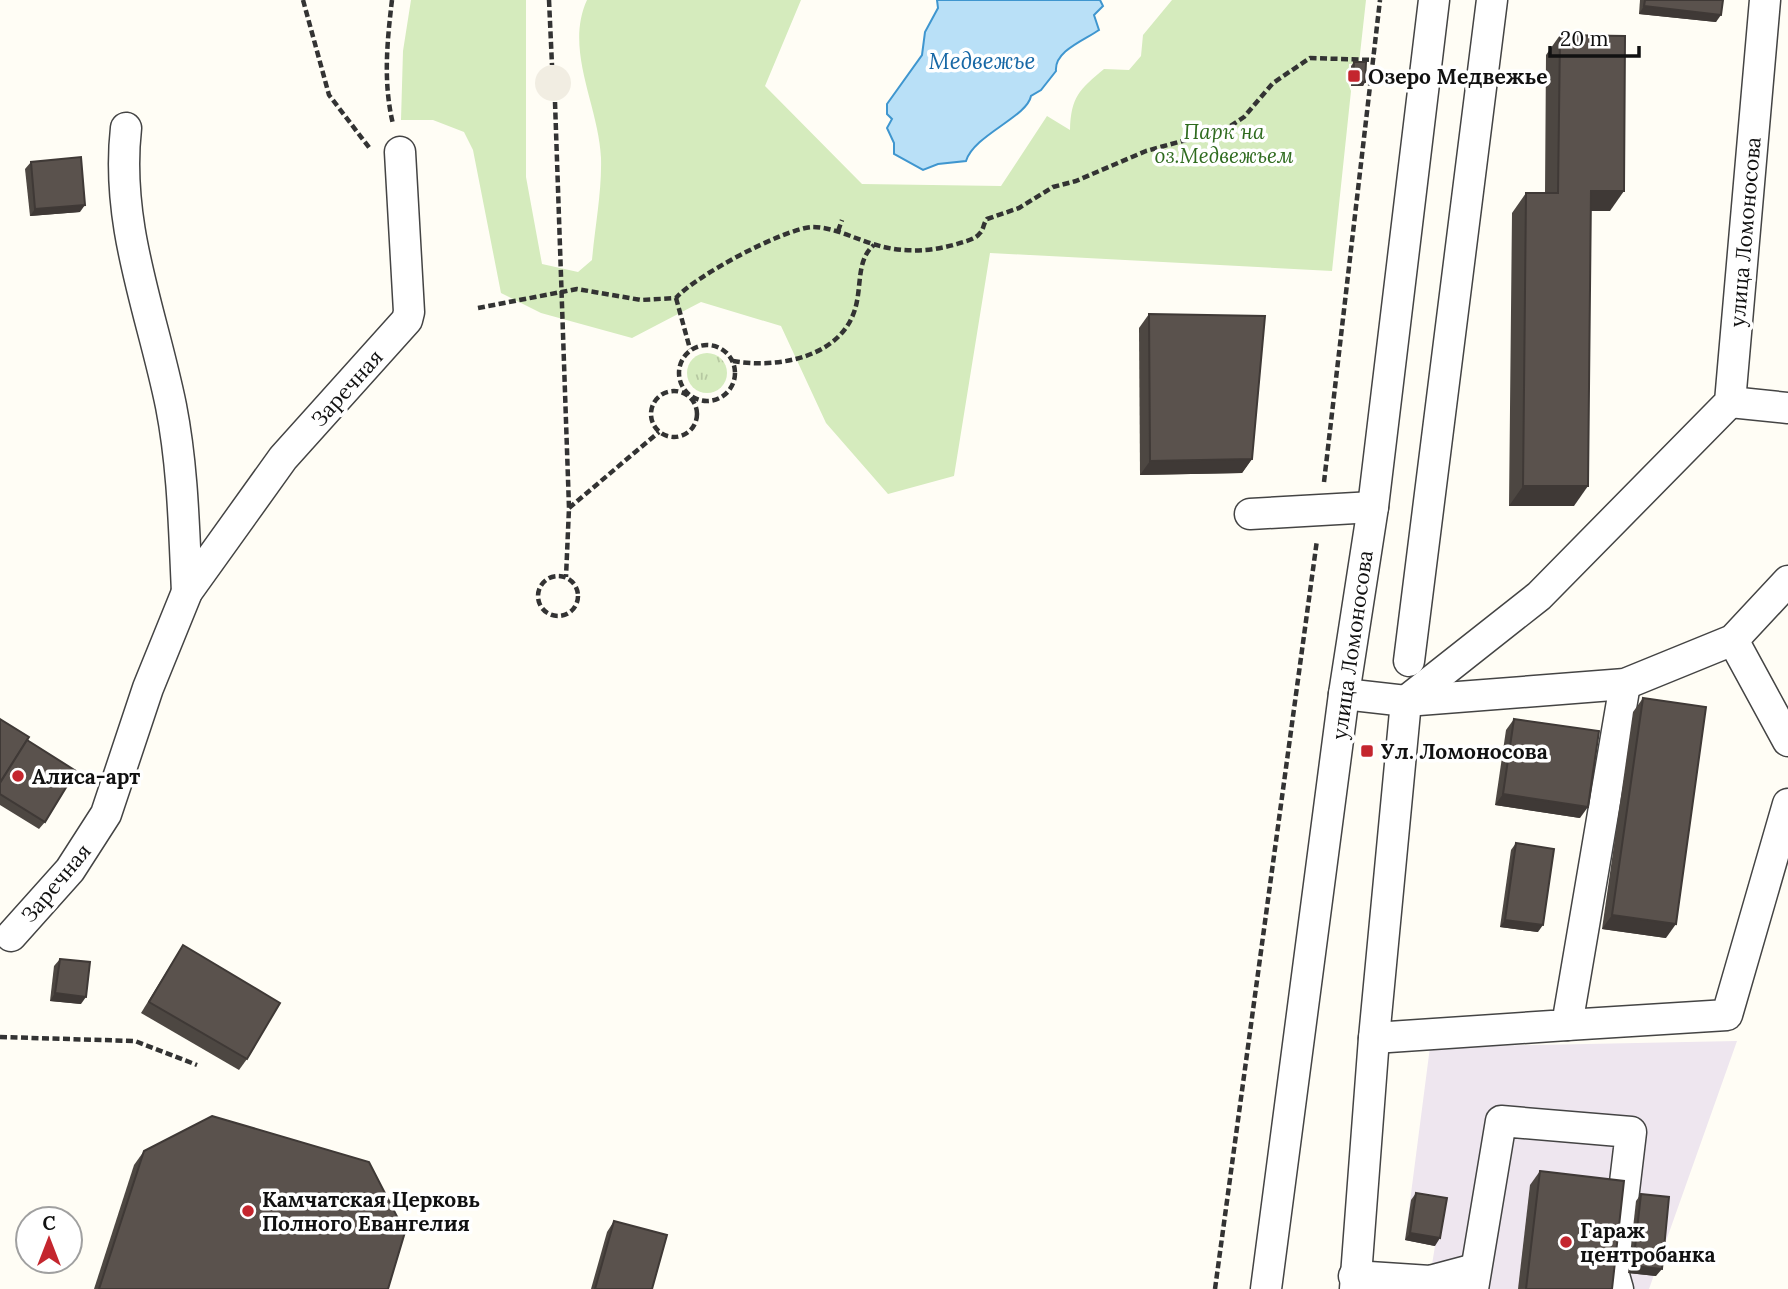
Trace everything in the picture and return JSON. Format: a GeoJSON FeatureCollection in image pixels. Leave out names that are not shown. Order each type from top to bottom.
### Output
{"type":"FeatureCollection","features":[{"type":"Feature","properties":{"kind":"street","name":"улица Ломоносова"},"geometry":{"type":"LineString","coordinates":[[1265,1289],[1344,694],[1373,507],[1434,0]]}},
{"type":"Feature","properties":{"kind":"street"},"geometry":{"type":"LineString","coordinates":[[1409,661],[1492,0]]}},
{"type":"Feature","properties":{"kind":"street","name":"улица Ломоносова"},"geometry":{"type":"LineString","coordinates":[[1731,402],[1765,0]]}},
{"type":"Feature","properties":{"kind":"street","name":"Заречная"},"geometry":{"type":"LineString","coordinates":[[126,128],[122,178],[124,205],[138,281],[156,342],[175,432],[187,592]]}},
{"type":"Feature","properties":{"kind":"street","name":"Заречная"},"geometry":{"type":"LineString","coordinates":[[4,938],[70,870],[106,814],[148,688],[187,592],[283,458],[407,320],[409,312],[388,154]]}},
{"type":"Feature","properties":{"kind":"street"},"geometry":{"type":"LineString","coordinates":[[1618,1289],[1614,1276],[1631,1132],[1501,1121],[1474,1279],[1355,1283],[1374,1038],[1406,701],[1539,596],[1731,402],[1788,408]]}},
{"type":"Feature","properties":{"kind":"street"},"geometry":{"type":"LineString","coordinates":[[1250,514],[1373,507]]}},
{"type":"Feature","properties":{"kind":"street"},"geometry":{"type":"LineString","coordinates":[[1344,694],[1406,701],[1625,684],[1733,640],[1785,590]]}},
{"type":"Feature","properties":{"kind":"street"},"geometry":{"type":"LineString","coordinates":[[1733,640],[1788,741]]}},
{"type":"Feature","properties":{"kind":"street"},"geometry":{"type":"LineString","coordinates":[[1567,1025],[1625,684]]}},
{"type":"Feature","properties":{"kind":"street"},"geometry":{"type":"LineString","coordinates":[[1374,1038],[1727,1015],[1788,804]]}},
{"type":"Feature","properties":{"kind":"path"},"geometry":{"type":"LineString","coordinates":[[303,0],[329,95],[388,154]]}},
{"type":"Feature","properties":{"kind":"path"},"geometry":{"type":"LineString","coordinates":[[388,154],[387,44],[392,0]]}},
{"type":"Feature","properties":{"kind":"path"},"geometry":{"type":"LineString","coordinates":[[549,0],[552,65]]}},
{"type":"Feature","properties":{"kind":"path"},"geometry":{"type":"LineString","coordinates":[[1215,1289],[1320,511],[1380,0]]}},
{"type":"Feature","properties":{"kind":"path"},"geometry":{"type":"LineString","coordinates":[[478,308],[560,291],[586,289],[640,300],[676,298],[695,282],[790,232],[814,227],[838,231],[874,245],[923,251],[974,238],[982,231],[987,219],[1019,208],[1053,187],[1076,181],[1153,149],[1226,129],[1244,117],[1273,83],[1310,58],[1374,60]]}},
{"type":"Feature","properties":{"kind":"path"},"geometry":{"type":"LineString","coordinates":[[555,102],[569,508],[566,577],[578,590],[576,607],[561,617],[549,615],[539,605],[541,585],[552,577],[566,577]]}},
{"type":"Feature","properties":{"kind":"path"},"geometry":{"type":"LineString","coordinates":[[838,231],[842,220]]}},
{"type":"Feature","properties":{"kind":"path"},"geometry":{"type":"LineString","coordinates":[[733,361],[755,365],[789,361],[829,344],[852,315],[865,257],[874,245]]}},
{"type":"Feature","properties":{"kind":"path"},"geometry":{"type":"LineString","coordinates":[[676,298],[690,349]]}},
{"type":"Feature","properties":{"kind":"path"},"geometry":{"type":"LineString","coordinates":[[714,345],[733,361],[735,376],[729,390],[717,399],[696,398],[684,389],[678,375],[681,361],[690,349],[714,345]]}},
{"type":"Feature","properties":{"kind":"path"},"geometry":{"type":"LineString","coordinates":[[677,391],[691,397],[698,415],[693,429],[673,438],[660,432],[651,415],[658,397],[677,391]]}},
{"type":"Feature","properties":{"kind":"path"},"geometry":{"type":"LineString","coordinates":[[569,508],[660,432]]}},
{"type":"Feature","properties":{"kind":"path"},"geometry":{"type":"LineString","coordinates":[[0,1037],[135,1041],[197,1065]]}},
{"type":"Feature","properties":{"kind":"shaded area"},"geometry":{"type":"Polygon","coordinates":[[[553,65],[566,70],[571,83],[566,96],[553,101],[540,96],[535,83],[540,70],[553,65]]]}},
{"type":"Feature","properties":{"kind":"shaded area"},"geometry":{"type":"Polygon","coordinates":[[[1737,1041],[1649,1289],[1428,1289],[1435,1246],[1405,1240],[1430,1047],[1737,1041]]]}},
{"type":"Feature","properties":{"kind":"green space","name":"Парк на оз.Медвежьем"},"geometry":{"type":"Polygon","coordinates":[[[411,0],[526,0],[526,177],[542,264],[578,272],[592,260],[601,171],[599,138],[579,38],[587,0],[801,0],[765,86],[862,184],[1001,186],[1047,116],[1070,130],[1075,102],[1088,83],[1104,69],[1129,70],[1141,56],[1143,35],[1172,0],[1366,0],[1359,63],[1349,64],[1348,83],[1351,91],[1332,271],[990,253],[954,476],[888,494],[826,423],[781,326],[701,302],[632,338],[541,313],[501,293],[473,150],[464,132],[433,120],[401,120],[403,51],[411,0]]]}},
{"type":"Feature","properties":{"kind":"green space"},"geometry":{"type":"Polygon","coordinates":[[[707,353],[721,359],[727,373],[721,387],[707,393],[693,387],[687,373],[693,359],[707,353]]]}},
{"type":"Feature","properties":{"kind":"water","name":"Медвежье"},"geometry":{"type":"Polygon","coordinates":[[[937,0],[1100,0],[1103,6],[1094,15],[1099,30],[1065,52],[1056,71],[1041,90],[1031,96],[1020,111],[979,143],[966,161],[938,164],[923,170],[894,154],[894,143],[887,128],[892,119],[887,114],[887,104],[922,55],[925,32],[938,8],[937,0]]]}},
{"type":"Feature","properties":{"kind":"building"},"geometry":{"type":"Polygon","coordinates":[[[1645,0],[1723,0],[1721,15],[1644,6],[1645,0]]]}},
{"type":"Feature","properties":{"kind":"building"},"geometry":{"type":"Polygon","coordinates":[[[1560,35],[1625,36],[1624,191],[1591,191],[1588,486],[1523,486],[1526,193],[1558,193],[1560,35]]]}},
{"type":"Feature","properties":{"kind":"building"},"geometry":{"type":"Polygon","coordinates":[[[1354,62],[1366,62],[1365,82],[1353,82],[1354,62]]]}},
{"type":"Feature","properties":{"kind":"building"},"geometry":{"type":"Polygon","coordinates":[[[81,157],[85,205],[35,209],[31,162],[81,157]]]}},
{"type":"Feature","properties":{"kind":"building"},"geometry":{"type":"Polygon","coordinates":[[[1149,314],[1265,316],[1252,459],[1150,461],[1149,314]]]}},
{"type":"Feature","properties":{"kind":"building"},"geometry":{"type":"Polygon","coordinates":[[[1643,698],[1706,707],[1676,924],[1612,915],[1643,698]]]}},
{"type":"Feature","properties":{"kind":"building"},"geometry":{"type":"Polygon","coordinates":[[[0,719],[29,737],[0,783],[0,719]]]}},
{"type":"Feature","properties":{"kind":"building"},"geometry":{"type":"Polygon","coordinates":[[[1514,719],[1599,731],[1588,807],[1503,794],[1514,719]]]}},
{"type":"Feature","properties":{"kind":"building"},"geometry":{"type":"Polygon","coordinates":[[[27,740],[76,771],[45,822],[0,794],[0,783],[27,740]]]}},
{"type":"Feature","properties":{"kind":"building"},"geometry":{"type":"Polygon","coordinates":[[[1516,843],[1554,849],[1543,925],[1505,920],[1516,843]]]}},
{"type":"Feature","properties":{"kind":"building"},"geometry":{"type":"Polygon","coordinates":[[[183,945],[280,1003],[247,1059],[149,1002],[183,945]]]}},
{"type":"Feature","properties":{"kind":"building"},"geometry":{"type":"Polygon","coordinates":[[[60,959],[90,962],[86,997],[55,993],[60,959]]]}},
{"type":"Feature","properties":{"kind":"building","name":"Камчатская Церковь Полного Евангелия"},"geometry":{"type":"Polygon","coordinates":[[[212,1116],[369,1162],[405,1232],[388,1289],[99,1289],[144,1151],[212,1116]]]}},
{"type":"Feature","properties":{"kind":"building","name":"Гараж центробанка"},"geometry":{"type":"Polygon","coordinates":[[[1540,1171],[1624,1181],[1612,1289],[1526,1289],[1540,1171]]]}},
{"type":"Feature","properties":{"kind":"building"},"geometry":{"type":"Polygon","coordinates":[[[1416,1193],[1447,1198],[1440,1238],[1410,1233],[1416,1193]]]}},
{"type":"Feature","properties":{"kind":"building"},"geometry":{"type":"Polygon","coordinates":[[[1641,1194],[1669,1197],[1662,1269],[1633,1266],[1641,1194]]]}},
{"type":"Feature","properties":{"kind":"building"},"geometry":{"type":"Polygon","coordinates":[[[614,1221],[667,1235],[652,1289],[595,1289],[614,1221]]]}},
{"type":"Feature","properties":{"kind":"place","name":"Озеро Медвежье"},"geometry":{"type":"Point","coordinates":[1354,76]}},
{"type":"Feature","properties":{"kind":"place","name":"Ул. Ломоносова"},"geometry":{"type":"Point","coordinates":[1367,751]}},
{"type":"Feature","properties":{"kind":"place","name":"Алиса-арт"},"geometry":{"type":"Point","coordinates":[18,776]}},
{"type":"Feature","properties":{"kind":"place","name":"Камчатская Церковь Полного Евангелия"},"geometry":{"type":"Point","coordinates":[248,1211]}},
{"type":"Feature","properties":{"kind":"place","name":"Гараж центробанка"},"geometry":{"type":"Point","coordinates":[1566,1242]}}]}
